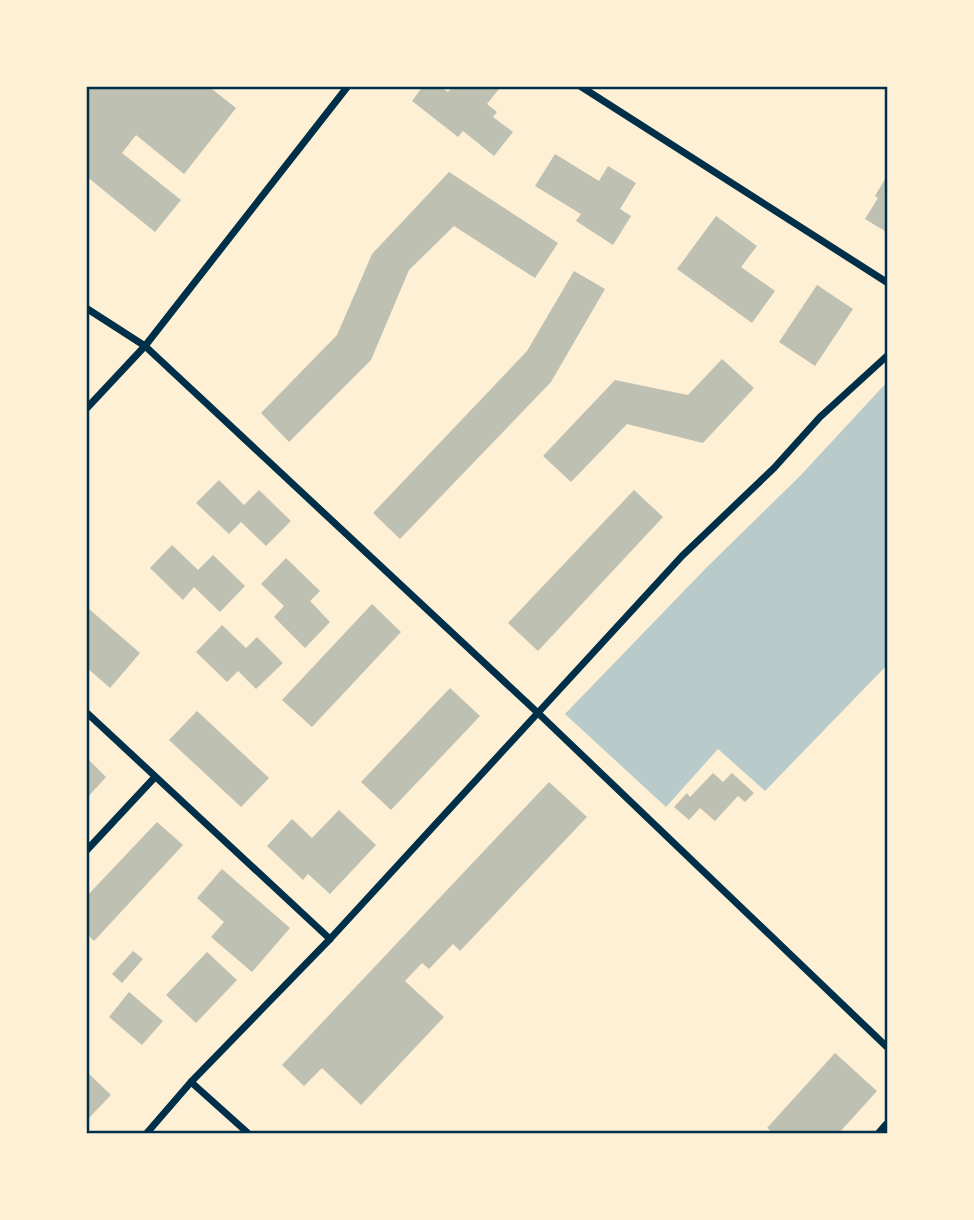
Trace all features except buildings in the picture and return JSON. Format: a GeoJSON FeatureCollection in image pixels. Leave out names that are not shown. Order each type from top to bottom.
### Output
{"type":"FeatureCollection","features":[{"type":"Feature","properties":{"kind":"street"},"geometry":{"type":"LineString","coordinates":[[86,409],[145,346],[348,86]]}},
{"type":"Feature","properties":{"kind":"street"},"geometry":{"type":"LineString","coordinates":[[580,86],[888,284]]}},
{"type":"Feature","properties":{"kind":"street"},"geometry":{"type":"LineString","coordinates":[[86,308],[145,346],[538,713],[888,1048]]}},
{"type":"Feature","properties":{"kind":"street"},"geometry":{"type":"LineString","coordinates":[[146,1134],[191,1082],[330,939],[691,547],[774,468],[820,417],[888,355]]}},
{"type":"Feature","properties":{"kind":"street"},"geometry":{"type":"LineString","coordinates":[[86,712],[330,939]]}},
{"type":"Feature","properties":{"kind":"street"},"geometry":{"type":"LineString","coordinates":[[86,851],[155,777]]}},
{"type":"Feature","properties":{"kind":"street"},"geometry":{"type":"LineString","coordinates":[[191,1082],[249,1134]]}},
{"type":"Feature","properties":{"kind":"street"},"geometry":{"type":"LineString","coordinates":[[881,1134],[888,1126]]}},
{"type":"Feature","properties":{"kind":"shaded area"},"geometry":{"type":"Polygon","coordinates":[[[888,381],[888,664],[765,791],[718,749],[666,807],[565,714],[707,567],[800,476],[888,381]]]}}]}
